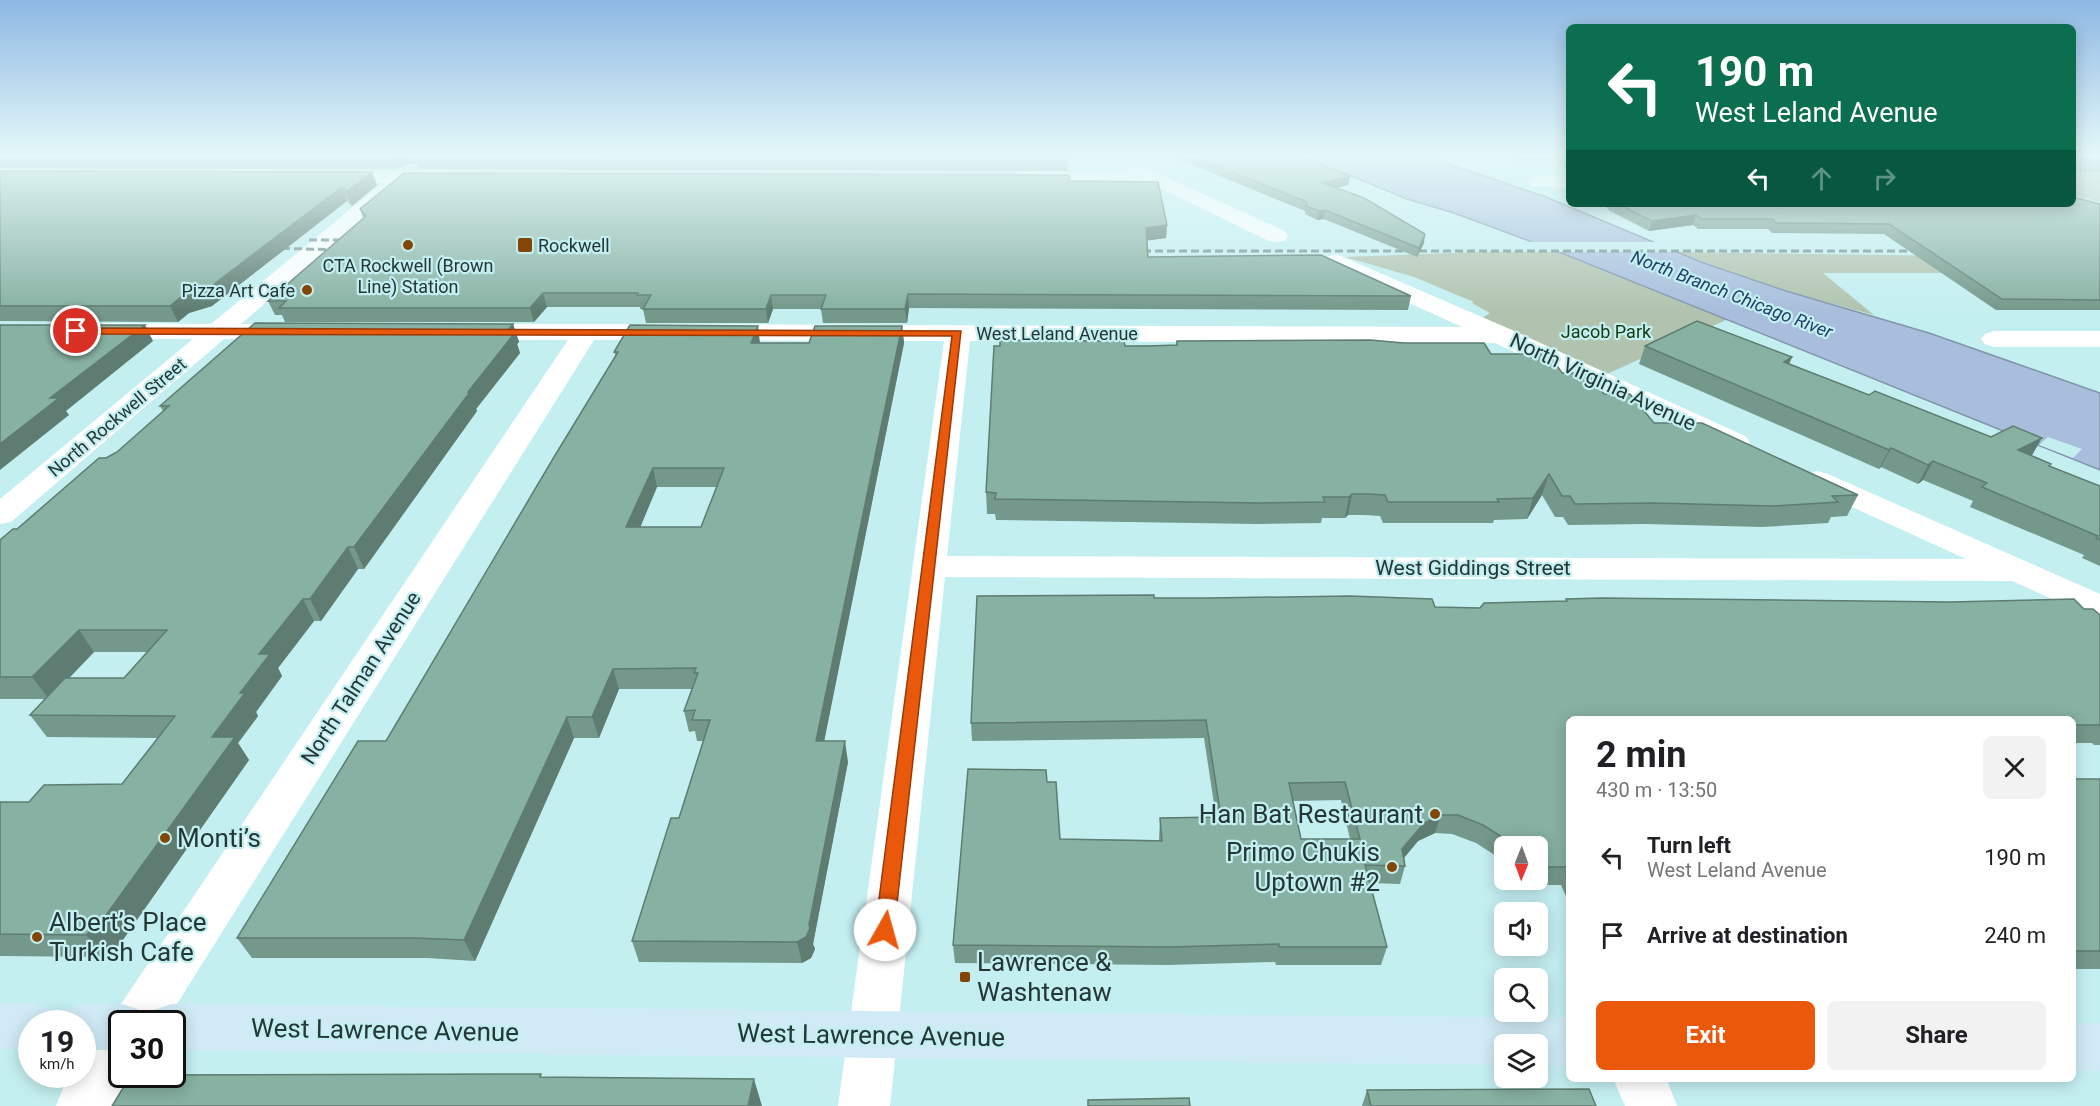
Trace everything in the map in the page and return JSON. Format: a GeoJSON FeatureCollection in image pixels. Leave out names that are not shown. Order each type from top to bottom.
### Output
{"type":"FeatureCollection","features":[{"type":"Feature","properties":{"kind":"main road"},"geometry":{"type":"LineString","coordinates":[[0,1026],[18,1026]]}},
{"type":"Feature","properties":{"kind":"main road","name":"West Lawrence Avenue"},"geometry":{"type":"LineString","coordinates":[[186,1028],[1566,1042]]}},
{"type":"Feature","properties":{"kind":"main road"},"geometry":{"type":"LineString","coordinates":[[2076,1047],[2100,1047]]}},
{"type":"Feature","properties":{"kind":"street","name":"North Rockwell Street"},"geometry":{"type":"LineString","coordinates":[[0,515],[365,208]]}},
{"type":"Feature","properties":{"kind":"street"},"geometry":{"type":"LineString","coordinates":[[1217,208],[1277,236]]}},
{"type":"Feature","properties":{"kind":"street","name":"North Virginia Avenue"},"geometry":{"type":"LineString","coordinates":[[1336,261],[1761,454]]}},
{"type":"Feature","properties":{"kind":"street"},"geometry":{"type":"LineString","coordinates":[[78,331],[317,332]]}},
{"type":"Feature","properties":{"kind":"street","name":"West Leland Avenue"},"geometry":{"type":"LineString","coordinates":[[450,332],[1503,335]]}},
{"type":"Feature","properties":{"kind":"street","name":"North Talman Avenue"},"geometry":{"type":"LineString","coordinates":[[145,1010],[586,332]]}},
{"type":"Feature","properties":{"kind":"street"},"geometry":{"type":"LineString","coordinates":[[864,1106],[957,333]]}},
{"type":"Feature","properties":{"kind":"street"},"geometry":{"type":"LineString","coordinates":[[1994,339],[2100,339]]}},
{"type":"Feature","properties":{"kind":"street"},"geometry":{"type":"LineString","coordinates":[[1793,468],[2100,607]]}},
{"type":"Feature","properties":{"kind":"street","name":"West Giddings Street"},"geometry":{"type":"LineString","coordinates":[[929,566],[2017,570]]}},
{"type":"Feature","properties":{"kind":"street"},"geometry":{"type":"LineString","coordinates":[[82,1106],[108,1067]]}},
{"type":"Feature","properties":{"kind":"street"},"geometry":{"type":"LineString","coordinates":[[1641,1082],[1651,1106]]}},
{"type":"Feature","properties":{"kind":"green space","name":"Jacob Park"},"geometry":{"type":"Polygon","coordinates":[[[1476,252],[1559,252],[1728,319],[1607,374],[1482,318],[1490,313],[1472,303],[1474,302],[1414,277],[1345,257],[1476,252]]]}},
{"type":"Feature","properties":{"kind":"green space"},"geometry":{"type":"Polygon","coordinates":[[[1676,252],[2031,257],[1959,273],[1823,273],[1874,315],[1786,291],[1676,252]]]}},
{"type":"Feature","properties":{"kind":"water","name":"North Branch Chicago River"},"geometry":{"type":"Polygon","coordinates":[[[1436,208],[1571,208],[1701,262],[1786,291],[1929,333],[2100,393],[2100,470],[1559,252],[1436,208]]]}},
{"type":"Feature","properties":{"kind":"pier"},"geometry":{"type":"Polygon","coordinates":[[[1524,242],[1659,242],[1684,252],[1551,252],[1524,242]]]}},
{"type":"Feature","properties":{"kind":"pier"},"geometry":{"type":"Polygon","coordinates":[[[2048,437],[2082,449],[2073,458],[2039,445],[2048,437]]]}},
{"type":"Feature","properties":{"kind":"building"},"geometry":{"type":"Polygon","coordinates":[[[0,208],[315,208],[205,291],[181,297],[170,306],[0,306],[0,208]]]}},
{"type":"Feature","properties":{"kind":"building"},"geometry":{"type":"Polygon","coordinates":[[[1163,208],[1167,225],[1146,228],[1148,257],[1321,255],[1411,296],[908,294],[905,309],[821,309],[826,295],[771,295],[766,309],[643,309],[651,295],[637,295],[638,293],[543,293],[530,308],[279,308],[286,301],[268,301],[366,216],[360,209],[1163,208]]]}},
{"type":"Feature","properties":{"kind":"building"},"geometry":{"type":"Polygon","coordinates":[[[1310,208],[1380,208],[1425,234],[1419,248],[1325,210],[1319,211],[1310,208]]]}},
{"type":"Feature","properties":{"kind":"building"},"geometry":{"type":"Polygon","coordinates":[[[1625,208],[2100,208],[2100,300],[2002,299],[1889,224],[1776,223],[1772,219],[1702,219],[1696,215],[1652,221],[1625,208]]]}},
{"type":"Feature","properties":{"kind":"building"},"geometry":{"type":"Polygon","coordinates":[[[1697,321],[1792,357],[1784,362],[1869,395],[1875,391],[1991,437],[2013,426],[2042,438],[2018,450],[2051,464],[2049,466],[2100,486],[2100,540],[2096,538],[2098,536],[1982,487],[1987,483],[1933,461],[1928,465],[1891,448],[1889,450],[1645,346],[1697,321]]]}},
{"type":"Feature","properties":{"kind":"building"},"geometry":{"type":"Polygon","coordinates":[[[255,323],[513,324],[508,330],[514,334],[468,392],[470,392],[354,547],[348,547],[310,599],[303,599],[259,654],[270,654],[240,693],[245,693],[212,737],[235,737],[101,922],[86,935],[0,934],[0,802],[29,802],[44,785],[122,784],[175,716],[30,715],[65,678],[124,678],[167,630],[79,630],[32,677],[0,677],[0,540],[13,529],[17,529],[99,458],[106,458],[117,452],[169,406],[160,406],[255,323]]]}},
{"type":"Feature","properties":{"kind":"building"},"geometry":{"type":"Polygon","coordinates":[[[0,325],[145,325],[50,398],[59,398],[0,444],[0,325]]]}},
{"type":"Feature","properties":{"kind":"building"},"geometry":{"type":"Polygon","coordinates":[[[630,325],[758,326],[751,343],[809,343],[815,326],[902,326],[816,741],[845,741],[810,928],[806,937],[797,942],[632,941],[671,818],[679,818],[710,720],[692,720],[695,710],[684,711],[698,673],[694,673],[696,668],[613,669],[592,717],[567,717],[464,940],[237,938],[358,741],[386,741],[618,352],[614,352],[630,325]],[[653,468],[626,527],[701,527],[724,468],[653,468]]]}},
{"type":"Feature","properties":{"kind":"building"},"geometry":{"type":"Polygon","coordinates":[[[1000,340],[1124,341],[1125,346],[1148,346],[1177,345],[1177,341],[1370,340],[1404,343],[1484,343],[1491,354],[1549,354],[1562,373],[1588,373],[1604,394],[1630,394],[1654,423],[1702,423],[1858,495],[1832,496],[1838,502],[1772,506],[1654,503],[1575,504],[1570,496],[1562,496],[1549,474],[1533,498],[1497,499],[1499,502],[1388,502],[1385,495],[1369,494],[1323,497],[1325,502],[1260,503],[995,499],[996,493],[986,492],[994,346],[1000,346],[1000,340]]]}},
{"type":"Feature","properties":{"kind":"building"},"geometry":{"type":"Polygon","coordinates":[[[1154,595],[1154,598],[1208,598],[1350,596],[1432,599],[1435,607],[1480,608],[1484,603],[1601,598],[1950,602],[2074,599],[2084,609],[2093,609],[2100,615],[2100,725],[2076,725],[2076,716],[1566,716],[1566,867],[1548,867],[1548,836],[1500,836],[1483,825],[1458,815],[1441,815],[1424,823],[1402,849],[1405,866],[1365,865],[1387,947],[1279,947],[1279,944],[1169,947],[953,945],[968,769],[1046,770],[1047,782],[1056,782],[1060,839],[1162,841],[1160,818],[1221,817],[1206,720],[971,723],[977,596],[1154,595]],[[1345,782],[1289,783],[1301,839],[1360,839],[1345,782]]]}},
{"type":"Feature","properties":{"kind":"building"},"geometry":{"type":"Polygon","coordinates":[[[2076,779],[2100,779],[2100,951],[2076,951],[2076,779]]]}},
{"type":"Feature","properties":{"kind":"building"},"geometry":{"type":"Polygon","coordinates":[[[541,1074],[540,1077],[754,1079],[748,1106],[112,1106],[123,1088],[186,1088],[186,1075],[541,1074]]]}},
{"type":"Feature","properties":{"kind":"building"},"geometry":{"type":"Polygon","coordinates":[[[1589,1089],[1596,1106],[1371,1106],[1367,1090],[1589,1089]]]}},
{"type":"Feature","properties":{"kind":"building"},"geometry":{"type":"Polygon","coordinates":[[[1189,1098],[1190,1106],[1088,1106],[1088,1100],[1189,1098]]]}},
{"type":"Feature","properties":{"kind":"railway"},"geometry":{"type":"LineString","coordinates":[[309,240],[354,240]]}},
{"type":"Feature","properties":{"kind":"railway"},"geometry":{"type":"LineString","coordinates":[[270,248],[345,250]]}},
{"type":"Feature","properties":{"kind":"railway"},"geometry":{"type":"LineString","coordinates":[[1131,251],[1926,251]]}},
{"type":"Feature","properties":{"kind":"place","name":"CTA Rockwell (Brown Line) Station"},"geometry":{"type":"Point","coordinates":[408,245]}},
{"type":"Feature","properties":{"kind":"place","name":"Rockwell"},"geometry":{"type":"Point","coordinates":[525,245]}},
{"type":"Feature","properties":{"kind":"place","name":"Pizza Art Cafe"},"geometry":{"type":"Point","coordinates":[307,290]}},
{"type":"Feature","properties":{"kind":"place","name":"Han Bat Restaurant"},"geometry":{"type":"Point","coordinates":[1435,814]}},
{"type":"Feature","properties":{"kind":"place","name":"Monti’s"},"geometry":{"type":"Point","coordinates":[165,838]}},
{"type":"Feature","properties":{"kind":"place","name":"Primo Chukis Uptown #2"},"geometry":{"type":"Point","coordinates":[1392,867]}},
{"type":"Feature","properties":{"kind":"place","name":"Albert’s Place Turkish Cafe"},"geometry":{"type":"Point","coordinates":[37,937]}},
{"type":"Feature","properties":{"kind":"place","name":"Lawrence & Washtenaw"},"geometry":{"type":"Point","coordinates":[965,977]}},
{"type":"Feature","properties":{"kind":"route"},"geometry":{"type":"LineString","coordinates":[[76,331],[957,333],[885,930]]}}]}
